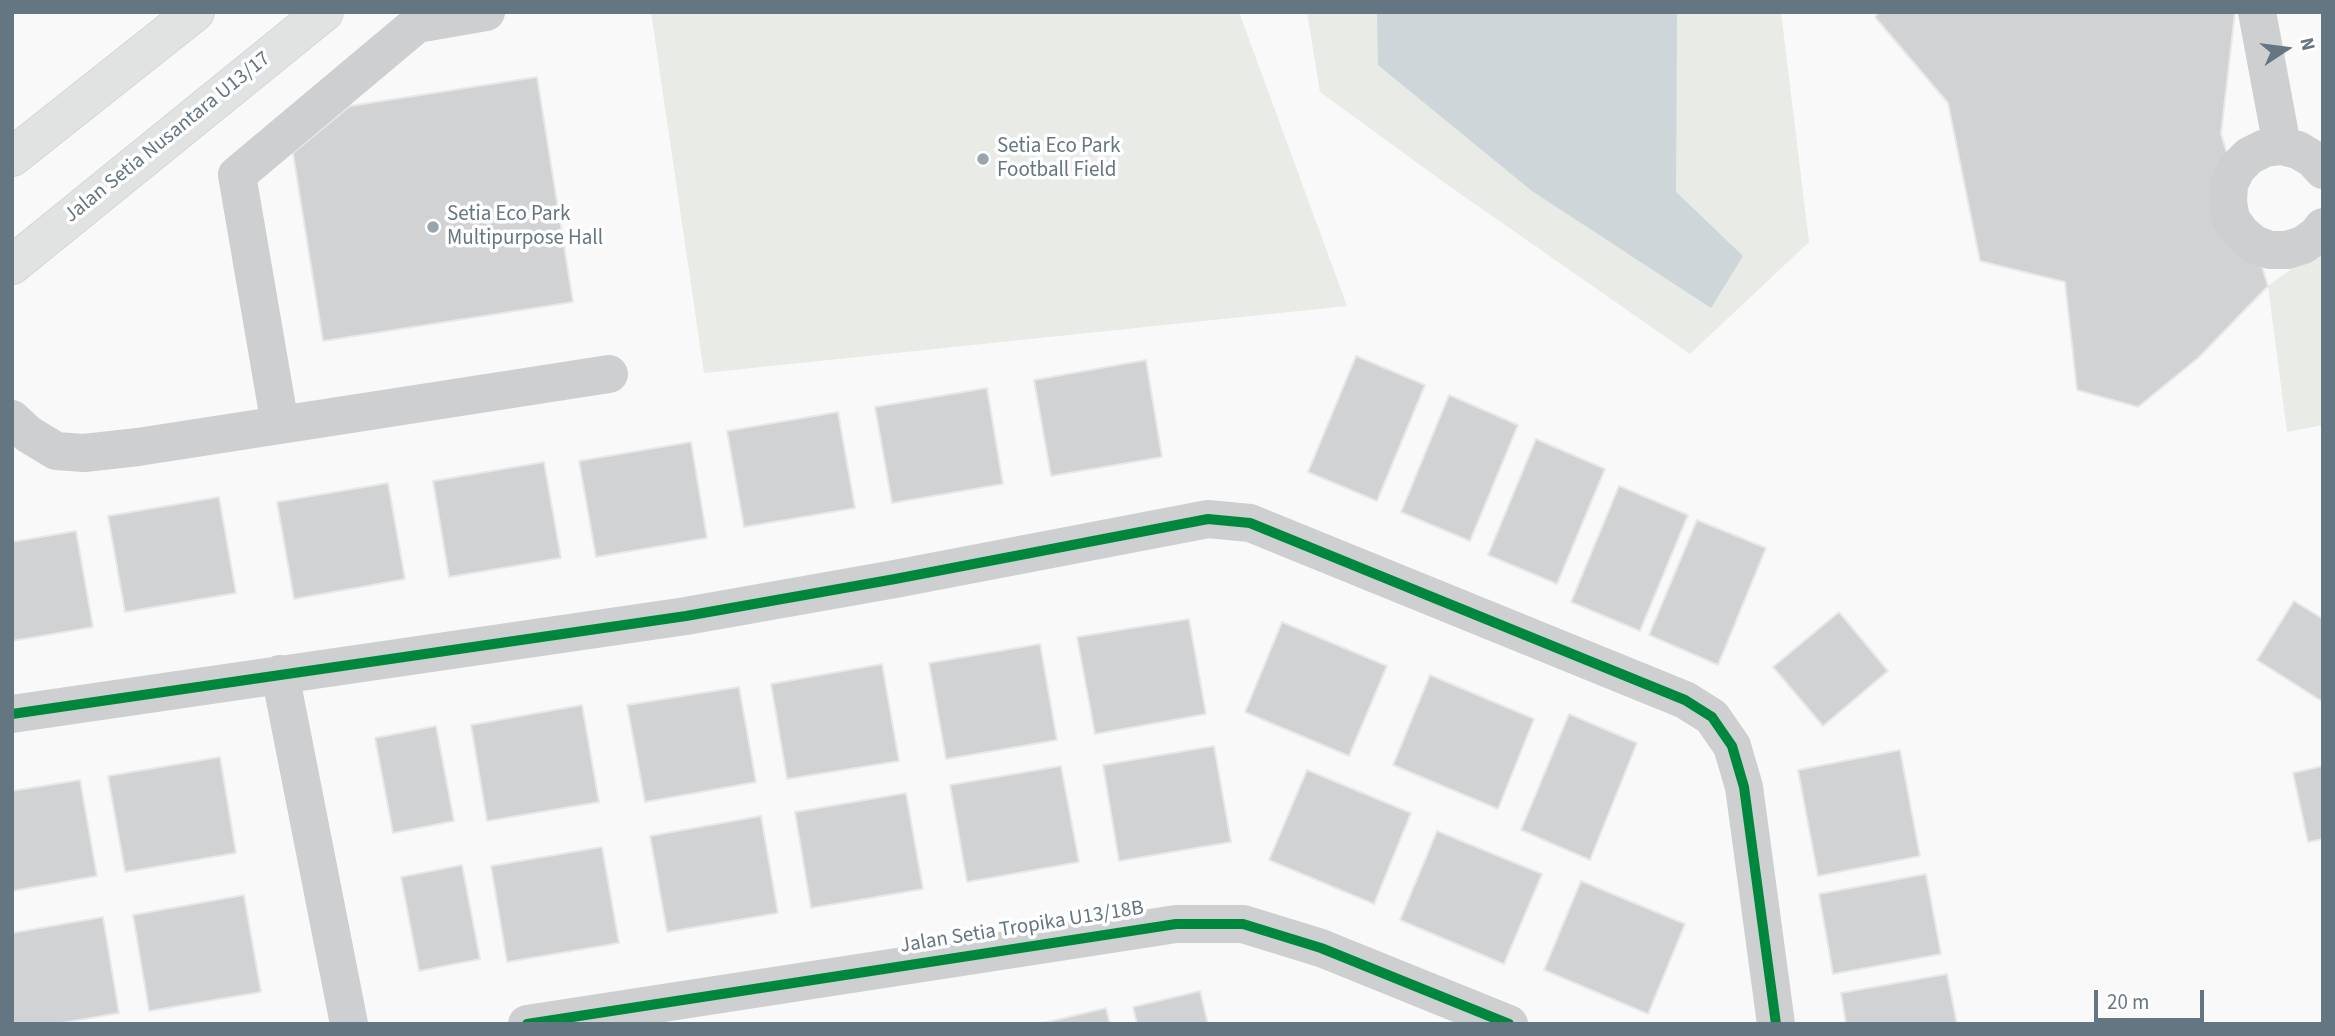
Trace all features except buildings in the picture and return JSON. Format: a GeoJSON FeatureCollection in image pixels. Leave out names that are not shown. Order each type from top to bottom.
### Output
{"type":"FeatureCollection","features":[{"type":"Feature","properties":{"kind":"main road"},"geometry":{"type":"LineString","coordinates":[[12,156],[195,12]]}},
{"type":"Feature","properties":{"kind":"main road","name":"Jalan Setia Nusantara U13/17"},"geometry":{"type":"LineString","coordinates":[[12,265],[324,12]]}},
{"type":"Feature","properties":{"kind":"street"},"geometry":{"type":"LineString","coordinates":[[280,425],[237,175],[417,24],[486,12]]}},
{"type":"Feature","properties":{"kind":"street"},"geometry":{"type":"LineString","coordinates":[[2258,12],[2282,146]]}},
{"type":"Feature","properties":{"kind":"street"},"geometry":{"type":"LineString","coordinates":[[2323,170],[2313,159],[2298,150],[2282,146],[2265,148],[2249,156],[2237,168],[2229,184],[2228,202],[2231,219],[2241,233],[2254,244],[2270,250],[2287,250],[2304,245],[2323,227]]}},
{"type":"Feature","properties":{"kind":"street"},"geometry":{"type":"LineString","coordinates":[[12,419],[27,434],[56,451],[84,453],[609,374]]}},
{"type":"Feature","properties":{"kind":"street"},"geometry":{"type":"LineString","coordinates":[[12,714],[686,616],[882,582],[1208,519],[1250,523],[1685,699],[1712,717],[1732,746],[1744,787],[1776,1024]]}},
{"type":"Feature","properties":{"kind":"street"},"geometry":{"type":"LineString","coordinates":[[280,674],[349,1024]]}},
{"type":"Feature","properties":{"kind":"street","name":"Jalan Setia Tropika U13/18B"},"geometry":{"type":"LineString","coordinates":[[527,1024],[1176,924],[1243,924],[1321,948],[1509,1024]]}},
{"type":"Feature","properties":{"kind":"shaded area","name":"Setia Eco Park Football Field"},"geometry":{"type":"Polygon","coordinates":[[[651,12],[1239,12],[1347,306],[704,373],[651,12]]]}},
{"type":"Feature","properties":{"kind":"shaded area"},"geometry":{"type":"Polygon","coordinates":[[[1307,12],[1781,12],[1809,242],[1690,354],[1442,181],[1320,92],[1307,12]]]}},
{"type":"Feature","properties":{"kind":"shaded area"},"geometry":{"type":"Polygon","coordinates":[[[1377,12],[1677,12],[1676,192],[1743,256],[1711,308],[1532,191],[1378,65],[1377,12]]]}},
{"type":"Feature","properties":{"kind":"shaded area"},"geometry":{"type":"Polygon","coordinates":[[[2323,246],[2323,425],[2287,432],[2268,286],[2323,246]]]}},
{"type":"Feature","properties":{"kind":"cycle path"},"geometry":{"type":"LineString","coordinates":[[12,714],[686,616],[1208,519],[1250,523],[1685,700],[1712,717],[1732,746],[1744,787],[1776,1024]]}},
{"type":"Feature","properties":{"kind":"cycle path"},"geometry":{"type":"LineString","coordinates":[[527,1024],[1176,924],[1243,924],[1321,948],[1509,1024]]}},
{"type":"Feature","properties":{"kind":"place","name":"Setia Eco Park Football Field"},"geometry":{"type":"Point","coordinates":[983,159]}},
{"type":"Feature","properties":{"kind":"place","name":"Setia Eco Park Multipurpose Hall"},"geometry":{"type":"Point","coordinates":[433,227]}}]}
